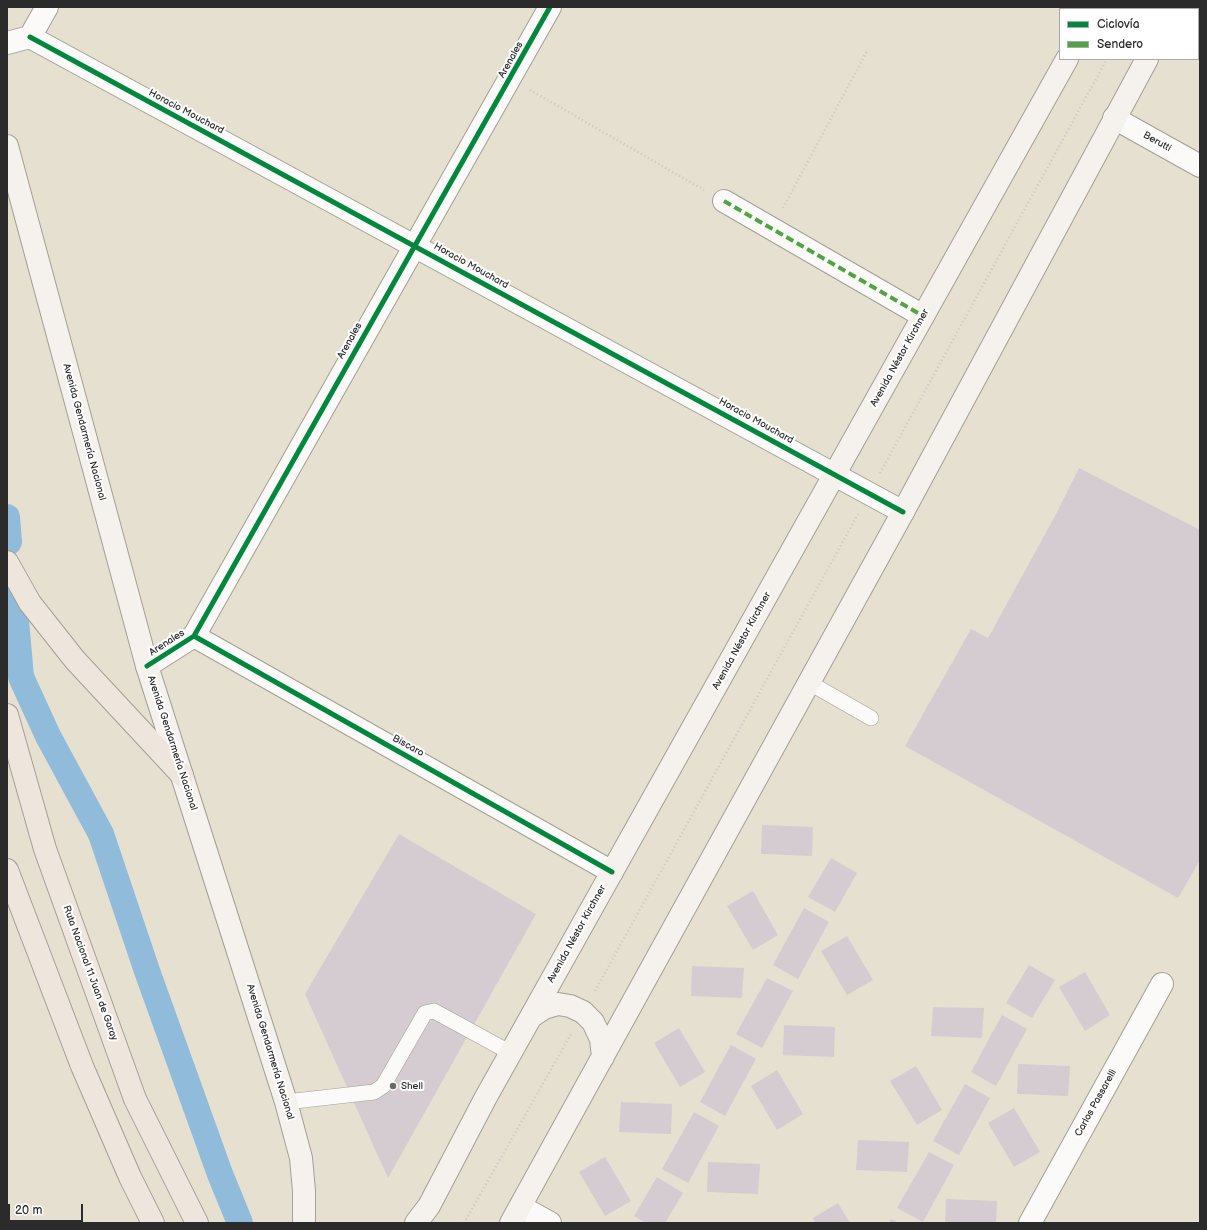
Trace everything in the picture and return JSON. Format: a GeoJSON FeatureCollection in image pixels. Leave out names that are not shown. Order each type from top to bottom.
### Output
{"type":"FeatureCollection","features":[{"type":"Feature","properties":{"kind":"highway"},"geometry":{"type":"LineString","coordinates":[[7,562],[30,603],[75,660],[182,775]]}},
{"type":"Feature","properties":{"kind":"highway","name":"Ruta Nacional 11 Juan de Garay"},"geometry":{"type":"LineString","coordinates":[[7,715],[45,849],[135,1099],[197,1223]]}},
{"type":"Feature","properties":{"kind":"highway"},"geometry":{"type":"LineString","coordinates":[[7,870],[82,1066],[130,1177],[153,1223]]}},
{"type":"Feature","properties":{"kind":"main road","name":"Avenida Néstor Kirchner"},"geometry":{"type":"LineString","coordinates":[[416,1223],[428,1214],[511,1053],[1066,60]]}},
{"type":"Feature","properties":{"kind":"main road"},"geometry":{"type":"LineString","coordinates":[[516,1215],[808,682],[903,512],[1146,60]]}},
{"type":"Feature","properties":{"kind":"main road","name":"Avenida Gendarmería Nacional"},"geometry":{"type":"LineString","coordinates":[[7,146],[147,666],[286,1102],[301,1158],[304,1191],[304,1223]]}},
{"type":"Feature","properties":{"kind":"main road"},"geometry":{"type":"LineString","coordinates":[[532,1016],[544,1008],[558,1004],[570,1006],[583,1012],[593,1022],[601,1038],[603,1057]]}},
{"type":"Feature","properties":{"kind":"street"},"geometry":{"type":"LineString","coordinates":[[7,43],[30,37],[47,7]]}},
{"type":"Feature","properties":{"kind":"street","name":"Arenales"},"geometry":{"type":"LineString","coordinates":[[147,666],[194,636],[550,7]]}},
{"type":"Feature","properties":{"kind":"street","name":"Horacio Mouchard"},"geometry":{"type":"LineString","coordinates":[[30,37],[836,474],[903,512]]}},
{"type":"Feature","properties":{"kind":"street","name":"Berutti"},"geometry":{"type":"LineString","coordinates":[[1114,118],[1200,166]]}},
{"type":"Feature","properties":{"kind":"street"},"geometry":{"type":"LineString","coordinates":[[724,202],[772,228],[923,316]]}},
{"type":"Feature","properties":{"kind":"street","name":"Biscaro"},"geometry":{"type":"LineString","coordinates":[[194,636],[612,872]]}},
{"type":"Feature","properties":{"kind":"street","name":"Carlos Passarelli"},"geometry":{"type":"LineString","coordinates":[[1030,1223],[1162,984]]}},
{"type":"Feature","properties":{"kind":"street"},"geometry":{"type":"LineString","coordinates":[[516,1215],[550,1223]]}},
{"type":"Feature","properties":{"kind":"lane"},"geometry":{"type":"LineString","coordinates":[[808,682],[871,718]]}},
{"type":"Feature","properties":{"kind":"lane"},"geometry":{"type":"LineString","coordinates":[[286,1102],[374,1092],[383,1086],[425,1013],[434,1011],[511,1053]]}},
{"type":"Feature","properties":{"kind":"path"},"geometry":{"type":"LineString","coordinates":[[772,228],[867,51]]}},
{"type":"Feature","properties":{"kind":"path"},"geometry":{"type":"LineString","coordinates":[[464,1223],[583,1012],[1106,60]]}},
{"type":"Feature","properties":{"kind":"path"},"geometry":{"type":"LineString","coordinates":[[510,79],[724,202]]}},
{"type":"Feature","properties":{"kind":"building"},"geometry":{"type":"Polygon","coordinates":[[[1079,468],[1200,530],[1200,860],[1178,898],[905,746],[971,629],[988,638],[1055,516],[1079,468]]]}},
{"type":"Feature","properties":{"kind":"building"},"geometry":{"type":"Polygon","coordinates":[[[762,825],[813,827],[812,856],[761,854],[762,825]]]}},
{"type":"Feature","properties":{"kind":"building","name":"Shell"},"geometry":{"type":"Polygon","coordinates":[[[399,834],[536,914],[388,1178],[305,994],[399,834]]]}},
{"type":"Feature","properties":{"kind":"building"},"geometry":{"type":"Polygon","coordinates":[[[831,858],[857,873],[835,912],[808,897],[831,858]]]}},
{"type":"Feature","properties":{"kind":"building"},"geometry":{"type":"Polygon","coordinates":[[[753,891],[778,935],[753,950],[727,906],[753,891]]]}},
{"type":"Feature","properties":{"kind":"building"},"geometry":{"type":"Polygon","coordinates":[[[804,908],[829,922],[798,979],[773,965],[804,908]]]}},
{"type":"Feature","properties":{"kind":"building"},"geometry":{"type":"Polygon","coordinates":[[[847,936],[873,980],[847,995],[821,951],[847,936]]]}},
{"type":"Feature","properties":{"kind":"building"},"geometry":{"type":"Polygon","coordinates":[[[1029,965],[1055,980],[1032,1018],[1006,1003],[1029,965]]]}},
{"type":"Feature","properties":{"kind":"building"},"geometry":{"type":"Polygon","coordinates":[[[692,966],[744,968],[742,998],[691,996],[692,966]]]}},
{"type":"Feature","properties":{"kind":"building"},"geometry":{"type":"Polygon","coordinates":[[[1085,972],[1110,1015],[1085,1031],[1059,987],[1085,972]]]}},
{"type":"Feature","properties":{"kind":"building"},"geometry":{"type":"Polygon","coordinates":[[[767,978],[793,991],[762,1048],[736,1034],[767,978]]]}},
{"type":"Feature","properties":{"kind":"building"},"geometry":{"type":"Polygon","coordinates":[[[933,1007],[984,1008],[982,1038],[931,1036],[933,1007]]]}},
{"type":"Feature","properties":{"kind":"building"},"geometry":{"type":"Polygon","coordinates":[[[1002,1015],[1027,1029],[996,1086],[971,1072],[1002,1015]]]}},
{"type":"Feature","properties":{"kind":"building"},"geometry":{"type":"Polygon","coordinates":[[[784,1025],[835,1027],[834,1057],[783,1055],[784,1025]]]}},
{"type":"Feature","properties":{"kind":"building"},"geometry":{"type":"Polygon","coordinates":[[[679,1028],[705,1072],[680,1087],[654,1043],[679,1028]]]}},
{"type":"Feature","properties":{"kind":"building"},"geometry":{"type":"Polygon","coordinates":[[[731,1045],[756,1059],[725,1116],[700,1102],[731,1045]]]}},
{"type":"Feature","properties":{"kind":"building"},"geometry":{"type":"Polygon","coordinates":[[[1018,1064],[1070,1066],[1068,1096],[1017,1094],[1018,1064]]]}},
{"type":"Feature","properties":{"kind":"building"},"geometry":{"type":"Polygon","coordinates":[[[916,1066],[942,1110],[917,1125],[890,1081],[916,1066]]]}},
{"type":"Feature","properties":{"kind":"building"},"geometry":{"type":"Polygon","coordinates":[[[777,1070],[803,1114],[777,1130],[751,1086],[777,1070]]]}},
{"type":"Feature","properties":{"kind":"building"},"geometry":{"type":"Polygon","coordinates":[[[965,1084],[990,1098],[959,1155],[933,1141],[965,1084]]]}},
{"type":"Feature","properties":{"kind":"building"},"geometry":{"type":"Polygon","coordinates":[[[621,1102],[672,1104],[671,1134],[619,1132],[621,1102]]]}},
{"type":"Feature","properties":{"kind":"building"},"geometry":{"type":"Polygon","coordinates":[[[1014,1108],[1040,1152],[1014,1167],[988,1123],[1014,1108]]]}},
{"type":"Feature","properties":{"kind":"building"},"geometry":{"type":"Polygon","coordinates":[[[694,1112],[719,1126],[688,1183],[662,1169],[694,1112]]]}},
{"type":"Feature","properties":{"kind":"building"},"geometry":{"type":"Polygon","coordinates":[[[858,1140],[909,1142],[907,1172],[856,1170],[858,1140]]]}},
{"type":"Feature","properties":{"kind":"building"},"geometry":{"type":"Polygon","coordinates":[[[929,1152],[954,1165],[923,1222],[897,1208],[929,1152]]]}},
{"type":"Feature","properties":{"kind":"building"},"geometry":{"type":"Polygon","coordinates":[[[605,1157],[631,1201],[605,1216],[579,1172],[605,1157]]]}},
{"type":"Feature","properties":{"kind":"building"},"geometry":{"type":"Polygon","coordinates":[[[708,1162],[760,1164],[758,1194],[707,1192],[708,1162]]]}},
{"type":"Feature","properties":{"kind":"building"},"geometry":{"type":"Polygon","coordinates":[[[657,1177],[683,1193],[665,1223],[646,1223],[634,1216],[657,1177]]]}},
{"type":"Feature","properties":{"kind":"building"},"geometry":{"type":"Polygon","coordinates":[[[946,1199],[997,1201],[996,1223],[945,1223],[946,1199]]]}},
{"type":"Feature","properties":{"kind":"building"},"geometry":{"type":"Polygon","coordinates":[[[838,1203],[850,1223],[815,1223],[813,1218],[838,1203]]]}},
{"type":"Feature","properties":{"kind":"building"},"geometry":{"type":"Polygon","coordinates":[[[891,1219],[899,1223],[889,1223],[891,1219]]]}},
{"type":"Feature","properties":{"kind":"waterway"},"geometry":{"type":"LineString","coordinates":[[7,517],[9,542]]}},
{"type":"Feature","properties":{"kind":"waterway"},"geometry":{"type":"LineString","coordinates":[[14,598],[21,677],[48,736],[101,834],[147,971],[220,1174],[240,1223]]}},
{"type":"Feature","properties":{"kind":"marked path"},"geometry":{"type":"LineString","coordinates":[[724,201],[923,316]]}},
{"type":"Feature","properties":{"kind":"cycle path"},"geometry":{"type":"LineString","coordinates":[[147,666],[194,636],[550,7]]}},
{"type":"Feature","properties":{"kind":"cycle path"},"geometry":{"type":"LineString","coordinates":[[30,37],[903,512]]}},
{"type":"Feature","properties":{"kind":"cycle path"},"geometry":{"type":"LineString","coordinates":[[194,636],[612,872]]}},
{"type":"Feature","properties":{"kind":"place","name":"Shell"},"geometry":{"type":"Point","coordinates":[393,1086]}}]}
